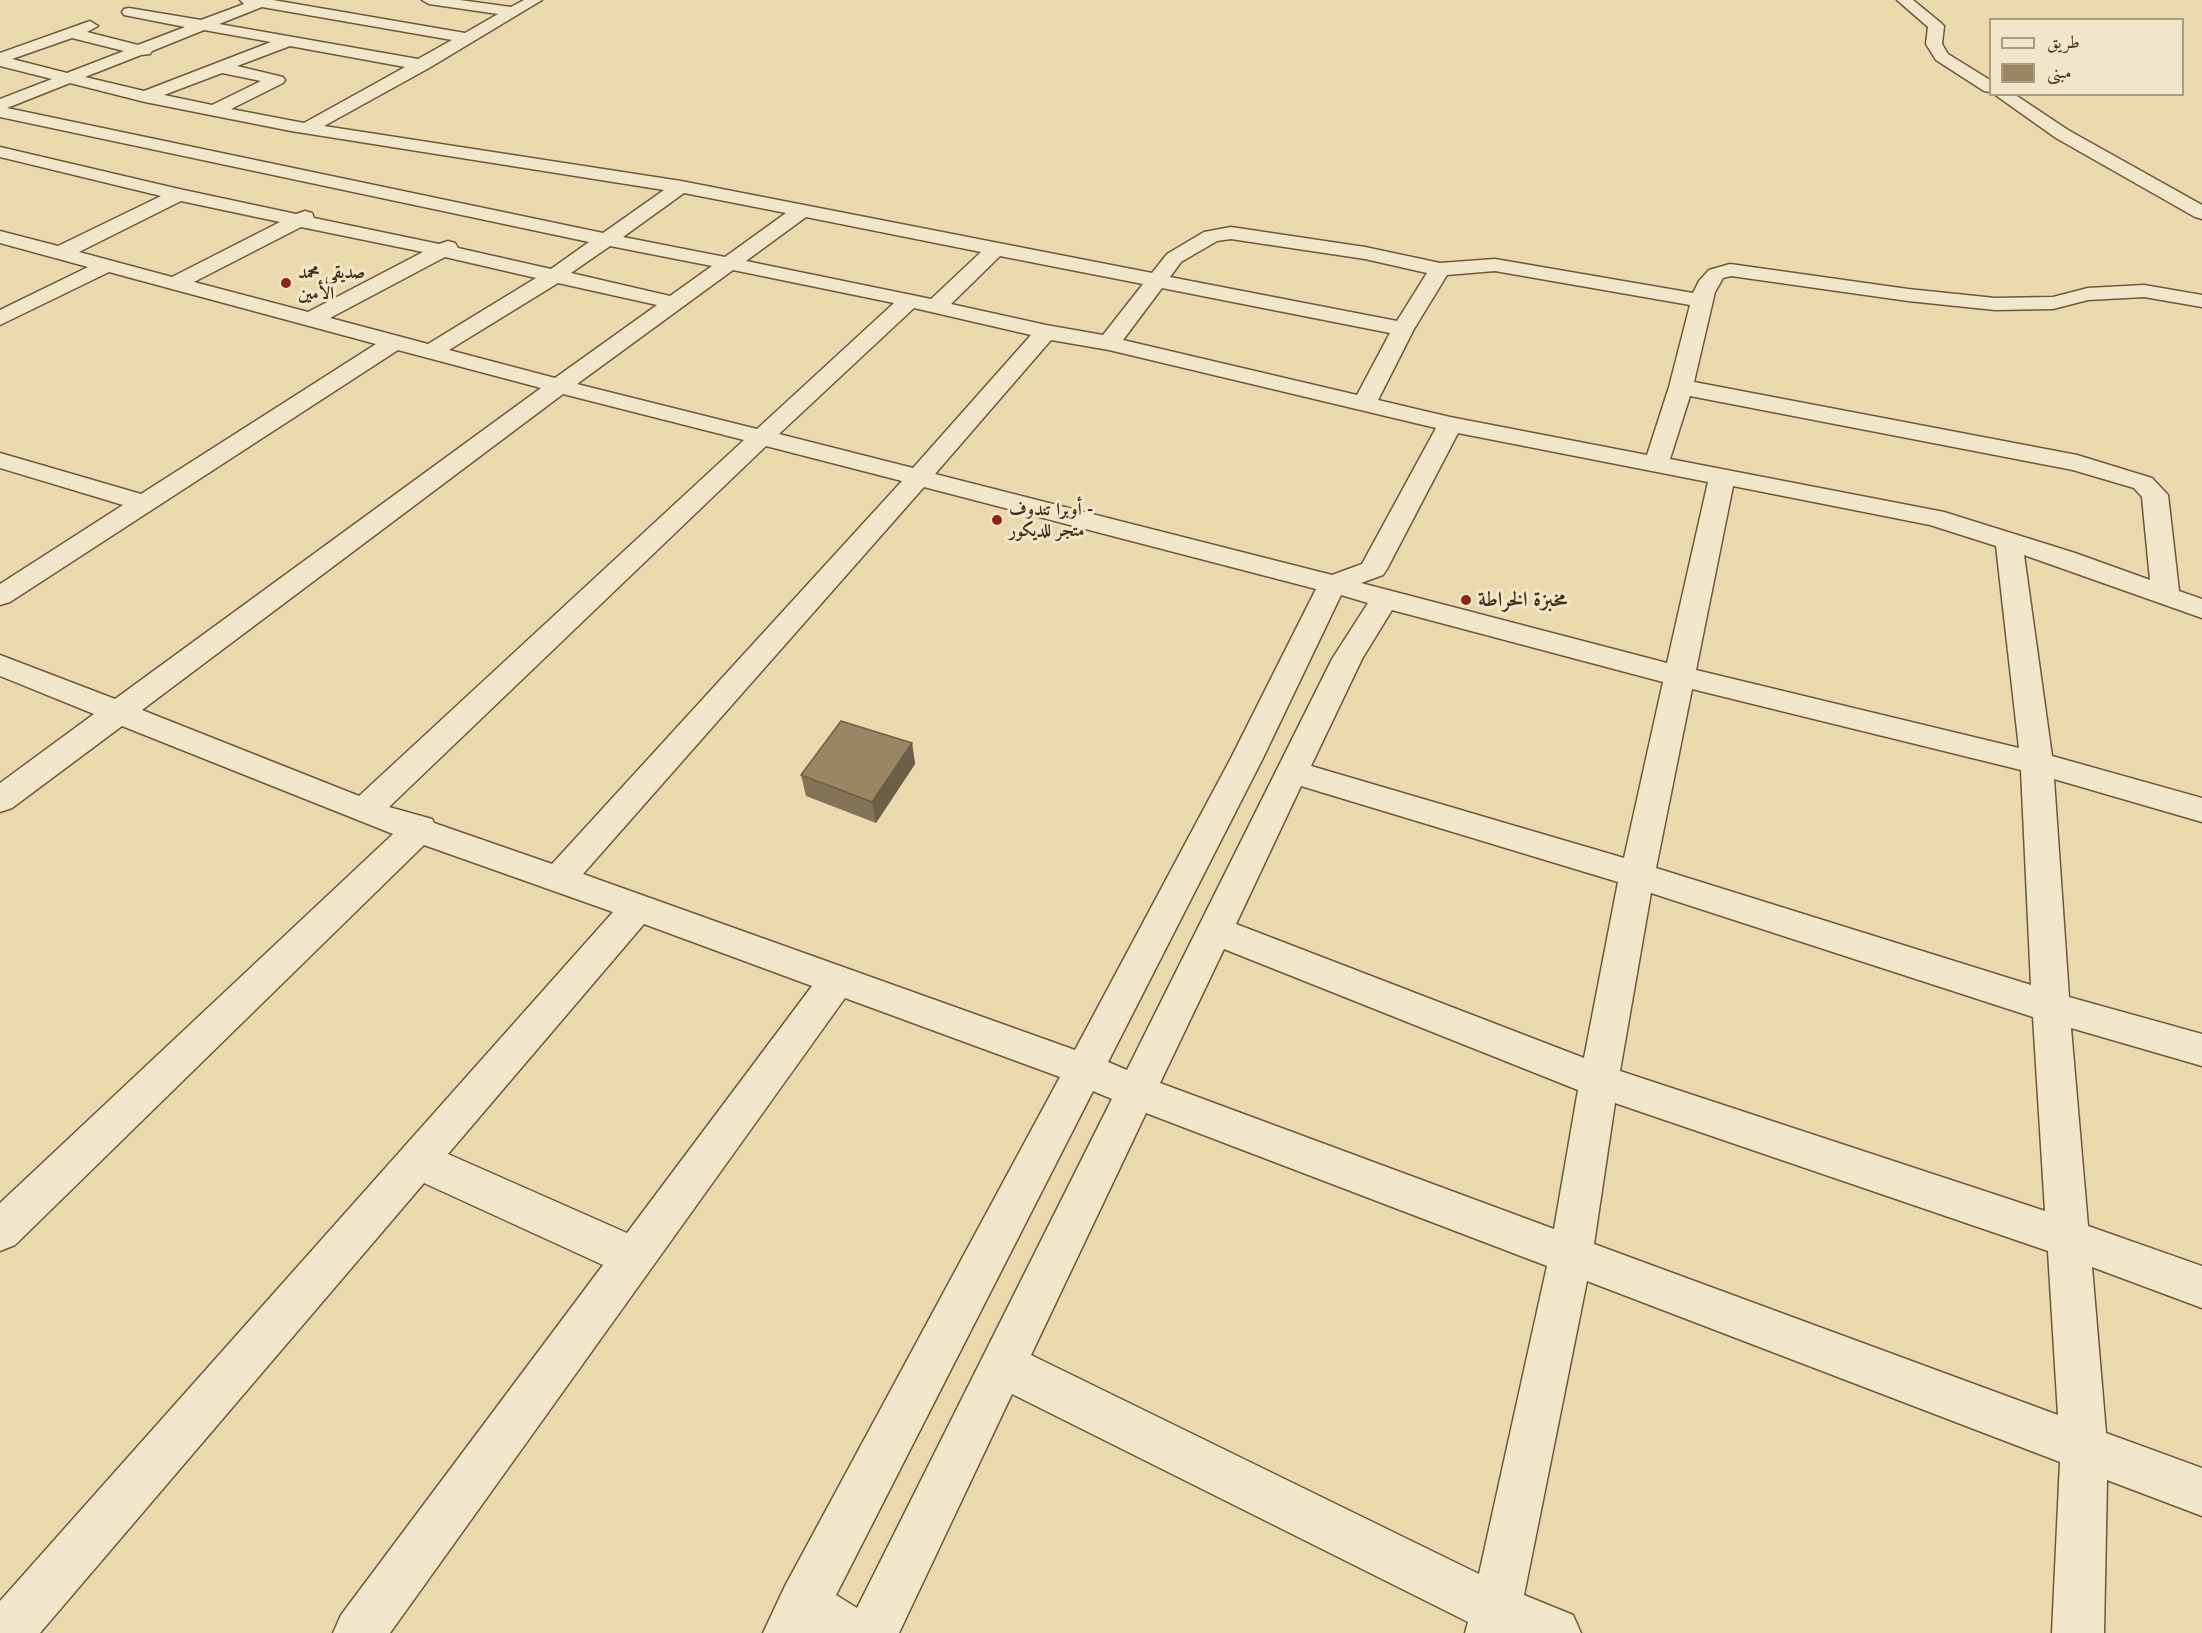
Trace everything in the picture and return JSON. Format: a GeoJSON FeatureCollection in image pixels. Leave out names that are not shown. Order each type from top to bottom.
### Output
{"type":"FeatureCollection","features":[{"type":"Feature","properties":{"kind":"street"},"geometry":{"type":"LineString","coordinates":[[0,59],[163,0]]}},
{"type":"Feature","properties":{"kind":"street"},"geometry":{"type":"LineString","coordinates":[[215,110],[277,80],[194,62],[351,0]]}},
{"type":"Feature","properties":{"kind":"street"},"geometry":{"type":"LineString","coordinates":[[381,23],[432,0],[513,12]]}},
{"type":"Feature","properties":{"kind":"street"},"geometry":{"type":"LineString","coordinates":[[197,169],[255,142],[299,127],[423,65],[536,0]]}},
{"type":"Feature","properties":{"kind":"street"},"geometry":{"type":"LineString","coordinates":[[1905,0],[1936,26],[1934,44],[1942,57],[1989,86]]}},
{"type":"Feature","properties":{"kind":"street"},"geometry":{"type":"LineString","coordinates":[[0,105],[72,78],[258,1],[468,38]]}},
{"type":"Feature","properties":{"kind":"street"},"geometry":{"type":"LineString","coordinates":[[119,16],[198,26],[423,65]]}},
{"type":"Feature","properties":{"kind":"street"},"geometry":{"type":"LineString","coordinates":[[71,33],[173,57]]}},
{"type":"Feature","properties":{"kind":"street"},"geometry":{"type":"LineString","coordinates":[[2,153],[288,41]]}},
{"type":"Feature","properties":{"kind":"street"},"geometry":{"type":"LineString","coordinates":[[0,59],[146,97],[299,127],[681,186],[1403,329]]}},
{"type":"Feature","properties":{"kind":"street"},"geometry":{"type":"LineString","coordinates":[[2005,96],[2062,134],[2202,213]]}},
{"type":"Feature","properties":{"kind":"street"},"geometry":{"type":"LineString","coordinates":[[0,112],[503,219],[936,306],[1046,332],[1109,343],[1450,424],[1935,518],[2202,609]]}},
{"type":"Feature","properties":{"kind":"street"},"geometry":{"type":"LineString","coordinates":[[2,153],[154,189],[177,187],[299,220],[674,303]]}},
{"type":"Feature","properties":{"kind":"street"},"geometry":{"type":"LineString","coordinates":[[432,351],[554,276],[608,240],[681,186]]}},
{"type":"Feature","properties":{"kind":"street"},"geometry":{"type":"LineString","coordinates":[[60,253],[177,187]]}},
{"type":"Feature","properties":{"kind":"street"},"geometry":{"type":"LineString","coordinates":[[176,283],[356,188]]}},
{"type":"Feature","properties":{"kind":"street"},"geometry":{"type":"LineString","coordinates":[[0,800],[559,386],[802,210]]}},
{"type":"Feature","properties":{"kind":"street"},"geometry":{"type":"LineString","coordinates":[[312,319],[503,219]]}},
{"type":"Feature","properties":{"kind":"street"},"geometry":{"type":"LineString","coordinates":[[1109,343],[1174,258],[1211,236],[1231,232],[1365,253],[1440,269],[1495,265],[1702,301]]}},
{"type":"Feature","properties":{"kind":"street"},"geometry":{"type":"LineString","coordinates":[[1,238],[559,386],[762,436],[1259,564],[1332,585],[1379,584],[1679,676],[2037,763],[2201,813]]}},
{"type":"Feature","properties":{"kind":"street"},"geometry":{"type":"LineString","coordinates":[[936,306],[996,249]]}},
{"type":"Feature","properties":{"kind":"street"},"geometry":{"type":"LineString","coordinates":[[0,318],[108,266]]}},
{"type":"Feature","properties":{"kind":"street"},"geometry":{"type":"LineString","coordinates":[[1364,405],[1403,329],[1440,269]]}},
{"type":"Feature","properties":{"kind":"street"},"geometry":{"type":"LineString","coordinates":[[1656,464],[1681,387],[1702,301],[1709,280],[1716,274],[1730,270],[1941,299],[1995,304],[2044,304],[2088,294],[2144,291],[2202,301]]}},
{"type":"Feature","properties":{"kind":"street"},"geometry":{"type":"LineString","coordinates":[[364,811],[762,436],[909,301]]}},
{"type":"Feature","properties":{"kind":"street"},"geometry":{"type":"LineString","coordinates":[[559,879],[1046,332]]}},
{"type":"Feature","properties":{"kind":"street"},"geometry":{"type":"LineString","coordinates":[[0,596],[396,341]]}},
{"type":"Feature","properties":{"kind":"street"},"geometry":{"type":"LineString","coordinates":[[1681,387],[2077,463],[2143,483],[2155,495],[2165,595]]}},
{"type":"Feature","properties":{"kind":"street"},"geometry":{"type":"LineString","coordinates":[[872,1633],[1347,659],[1450,424]]}},
{"type":"Feature","properties":{"kind":"street"},"geometry":{"type":"LineString","coordinates":[[0,460],[144,503]]}},
{"type":"Feature","properties":{"kind":"street"},"geometry":{"type":"LineString","coordinates":[[1493,1621],[1571,1256],[1599,1081],[1637,874],[1722,477]]}},
{"type":"Feature","properties":{"kind":"street"},"geometry":{"type":"LineString","coordinates":[[2009,542],[2037,763],[2051,1007],[2084,1448],[2078,1633]]}},
{"type":"Feature","properties":{"kind":"street"},"geometry":{"type":"LineString","coordinates":[[849,1633],[796,1619],[1247,758],[1332,585]]}},
{"type":"Feature","properties":{"kind":"street"},"geometry":{"type":"LineString","coordinates":[[0,665],[364,811],[420,828],[1085,1070],[1137,1092],[1571,1256],[2202,1492]]}},
{"type":"Feature","properties":{"kind":"street"},"geometry":{"type":"LineString","coordinates":[[1292,772],[1637,874],[2051,1007],[2202,1050]]}},
{"type":"Feature","properties":{"kind":"street"},"geometry":{"type":"LineString","coordinates":[[0,1231],[420,828]]}},
{"type":"Feature","properties":{"kind":"street"},"geometry":{"type":"LineString","coordinates":[[12,1625],[638,907]]}},
{"type":"Feature","properties":{"kind":"street"},"geometry":{"type":"LineString","coordinates":[[1215,931],[1599,1081],[2070,1239],[2202,1287]]}},
{"type":"Feature","properties":{"kind":"street"},"geometry":{"type":"LineString","coordinates":[[359,1633],[836,981]]}},
{"type":"Feature","properties":{"kind":"street"},"geometry":{"type":"LineString","coordinates":[[417,1160],[633,1257]]}},
{"type":"Feature","properties":{"kind":"street"},"geometry":{"type":"LineString","coordinates":[[1003,1365],[1493,1621],[1555,1633]]}},
{"type":"Feature","properties":{"kind":"building"},"geometry":{"type":"Polygon","coordinates":[[[841,721],[912,743],[872,802],[801,775],[841,721]]]}},
{"type":"Feature","properties":{"kind":"place","name":"صديقي محمد الأمين"},"geometry":{"type":"Point","coordinates":[286,283]}},
{"type":"Feature","properties":{"kind":"place","name":"أوبرا تندوف - متجر للديكور"},"geometry":{"type":"Point","coordinates":[997,520]}},
{"type":"Feature","properties":{"kind":"place","name":"مخبزة الخراطة"},"geometry":{"type":"Point","coordinates":[1466,600]}}]}
